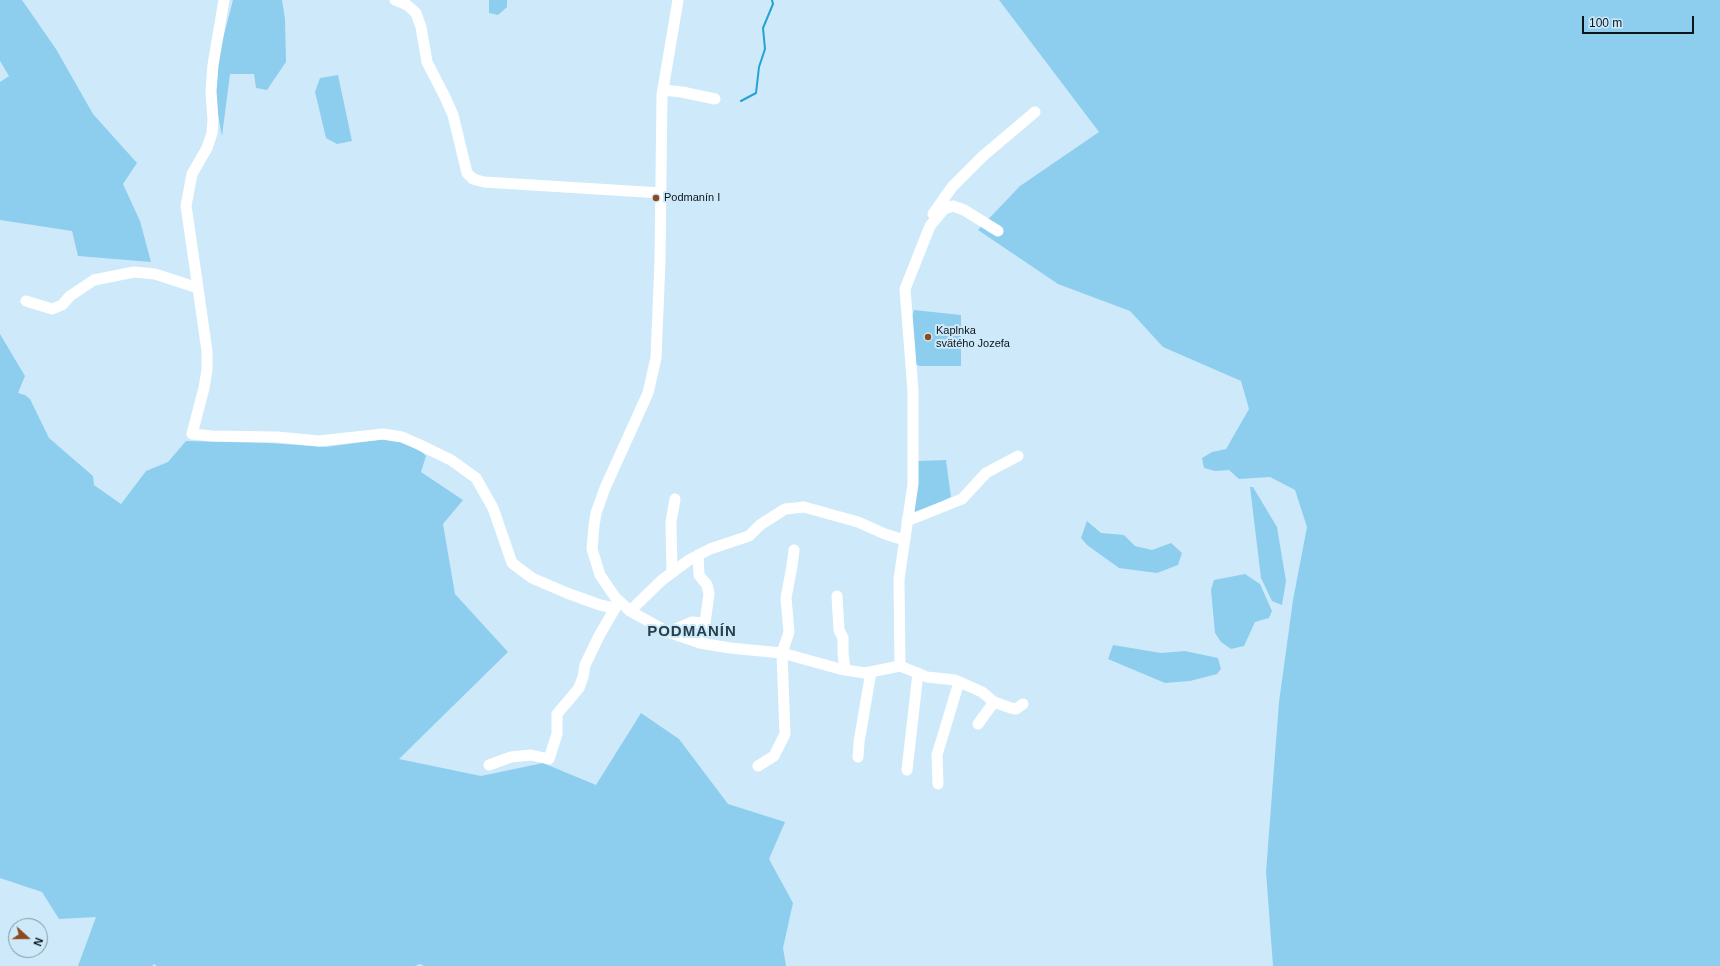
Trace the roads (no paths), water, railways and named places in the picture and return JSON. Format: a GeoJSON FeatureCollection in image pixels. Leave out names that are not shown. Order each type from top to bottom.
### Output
{"type":"FeatureCollection","features":[{"type":"Feature","properties":{"kind":"street"},"geometry":{"type":"LineString","coordinates":[[224,0],[210,91],[213,120],[212,133],[207,148],[192,174],[186,206],[207,351],[207,370],[204,388],[192,434],[212,436],[278,437],[319,441],[383,434],[402,437],[451,460],[476,478],[493,508],[512,563],[532,578],[600,605],[616,605],[668,632],[700,643],[730,648],[782,653],[845,670],[865,673],[900,666],[927,677],[955,680],[982,692],[994,702],[1016,709],[1023,704]]}},
{"type":"Feature","properties":{"kind":"street"},"geometry":{"type":"LineString","coordinates":[[395,0],[407,5],[416,13],[421,27],[427,62],[453,115],[467,173],[473,179],[484,182],[660,192]]}},
{"type":"Feature","properties":{"kind":"street"},"geometry":{"type":"LineString","coordinates":[[616,605],[600,575],[594,556],[592,540],[600,501],[646,398],[654,372],[659,307],[663,90],[678,0]]}},
{"type":"Feature","properties":{"kind":"street"},"geometry":{"type":"LineString","coordinates":[[663,90],[682,92],[714,99]]}},
{"type":"Feature","properties":{"kind":"street"},"geometry":{"type":"LineString","coordinates":[[900,666],[899,579],[913,484],[913,391],[905,289],[930,226],[933,214],[952,187],[983,156],[1035,112]]}},
{"type":"Feature","properties":{"kind":"street"},"geometry":{"type":"LineString","coordinates":[[930,226],[944,209],[953,206],[964,210],[998,232]]}},
{"type":"Feature","properties":{"kind":"street"},"geometry":{"type":"LineString","coordinates":[[26,300],[52,309],[62,305],[70,296],[94,280],[134,272],[155,274],[198,288]]}},
{"type":"Feature","properties":{"kind":"street"},"geometry":{"type":"LineString","coordinates":[[907,521],[962,499],[986,473],[1018,456]]}},
{"type":"Feature","properties":{"kind":"street"},"geometry":{"type":"LineString","coordinates":[[672,572],[671,522],[675,499]]}},
{"type":"Feature","properties":{"kind":"street"},"geometry":{"type":"LineString","coordinates":[[630,611],[641,599],[672,572],[698,555],[749,536],[760,525],[785,509],[804,507],[858,522],[904,540]]}},
{"type":"Feature","properties":{"kind":"street"},"geometry":{"type":"LineString","coordinates":[[758,766],[774,756],[785,734],[782,653],[789,632],[786,598],[794,550]]}},
{"type":"Feature","properties":{"kind":"street"},"geometry":{"type":"LineString","coordinates":[[698,555],[699,575],[707,585],[709,594],[705,623],[700,643]]}},
{"type":"Feature","properties":{"kind":"street"},"geometry":{"type":"LineString","coordinates":[[837,596],[839,630],[843,638],[845,670]]}},
{"type":"Feature","properties":{"kind":"street"},"geometry":{"type":"LineString","coordinates":[[489,765],[531,755],[549,758],[557,734],[557,714],[579,688],[584,677],[585,665],[616,605]]}},
{"type":"Feature","properties":{"kind":"street"},"geometry":{"type":"LineString","coordinates":[[668,632],[692,622],[705,623]]}},
{"type":"Feature","properties":{"kind":"street"},"geometry":{"type":"LineString","coordinates":[[858,757],[870,672]]}},
{"type":"Feature","properties":{"kind":"street"},"geometry":{"type":"LineString","coordinates":[[907,770],[918,673]]}},
{"type":"Feature","properties":{"kind":"street"},"geometry":{"type":"LineString","coordinates":[[938,784],[937,755],[959,682]]}},
{"type":"Feature","properties":{"kind":"street"},"geometry":{"type":"LineString","coordinates":[[978,724],[994,702]]}},
{"type":"Feature","properties":{"kind":"waterway"},"geometry":{"type":"LineString","coordinates":[[741,101],[756,93],[759,67],[765,49],[763,28],[773,4],[772,0]]}},
{"type":"Feature","properties":{"kind":"place","name":"Podmanín I"},"geometry":{"type":"Point","coordinates":[656,198]}},
{"type":"Feature","properties":{"kind":"place","name":"Kaplnka svätého Jozefa"},"geometry":{"type":"Point","coordinates":[928,337]}},
{"type":"Feature","properties":{"kind":"district","name":"PODMANÍN"},"geometry":{"type":"Point","coordinates":[692,632]}}]}
